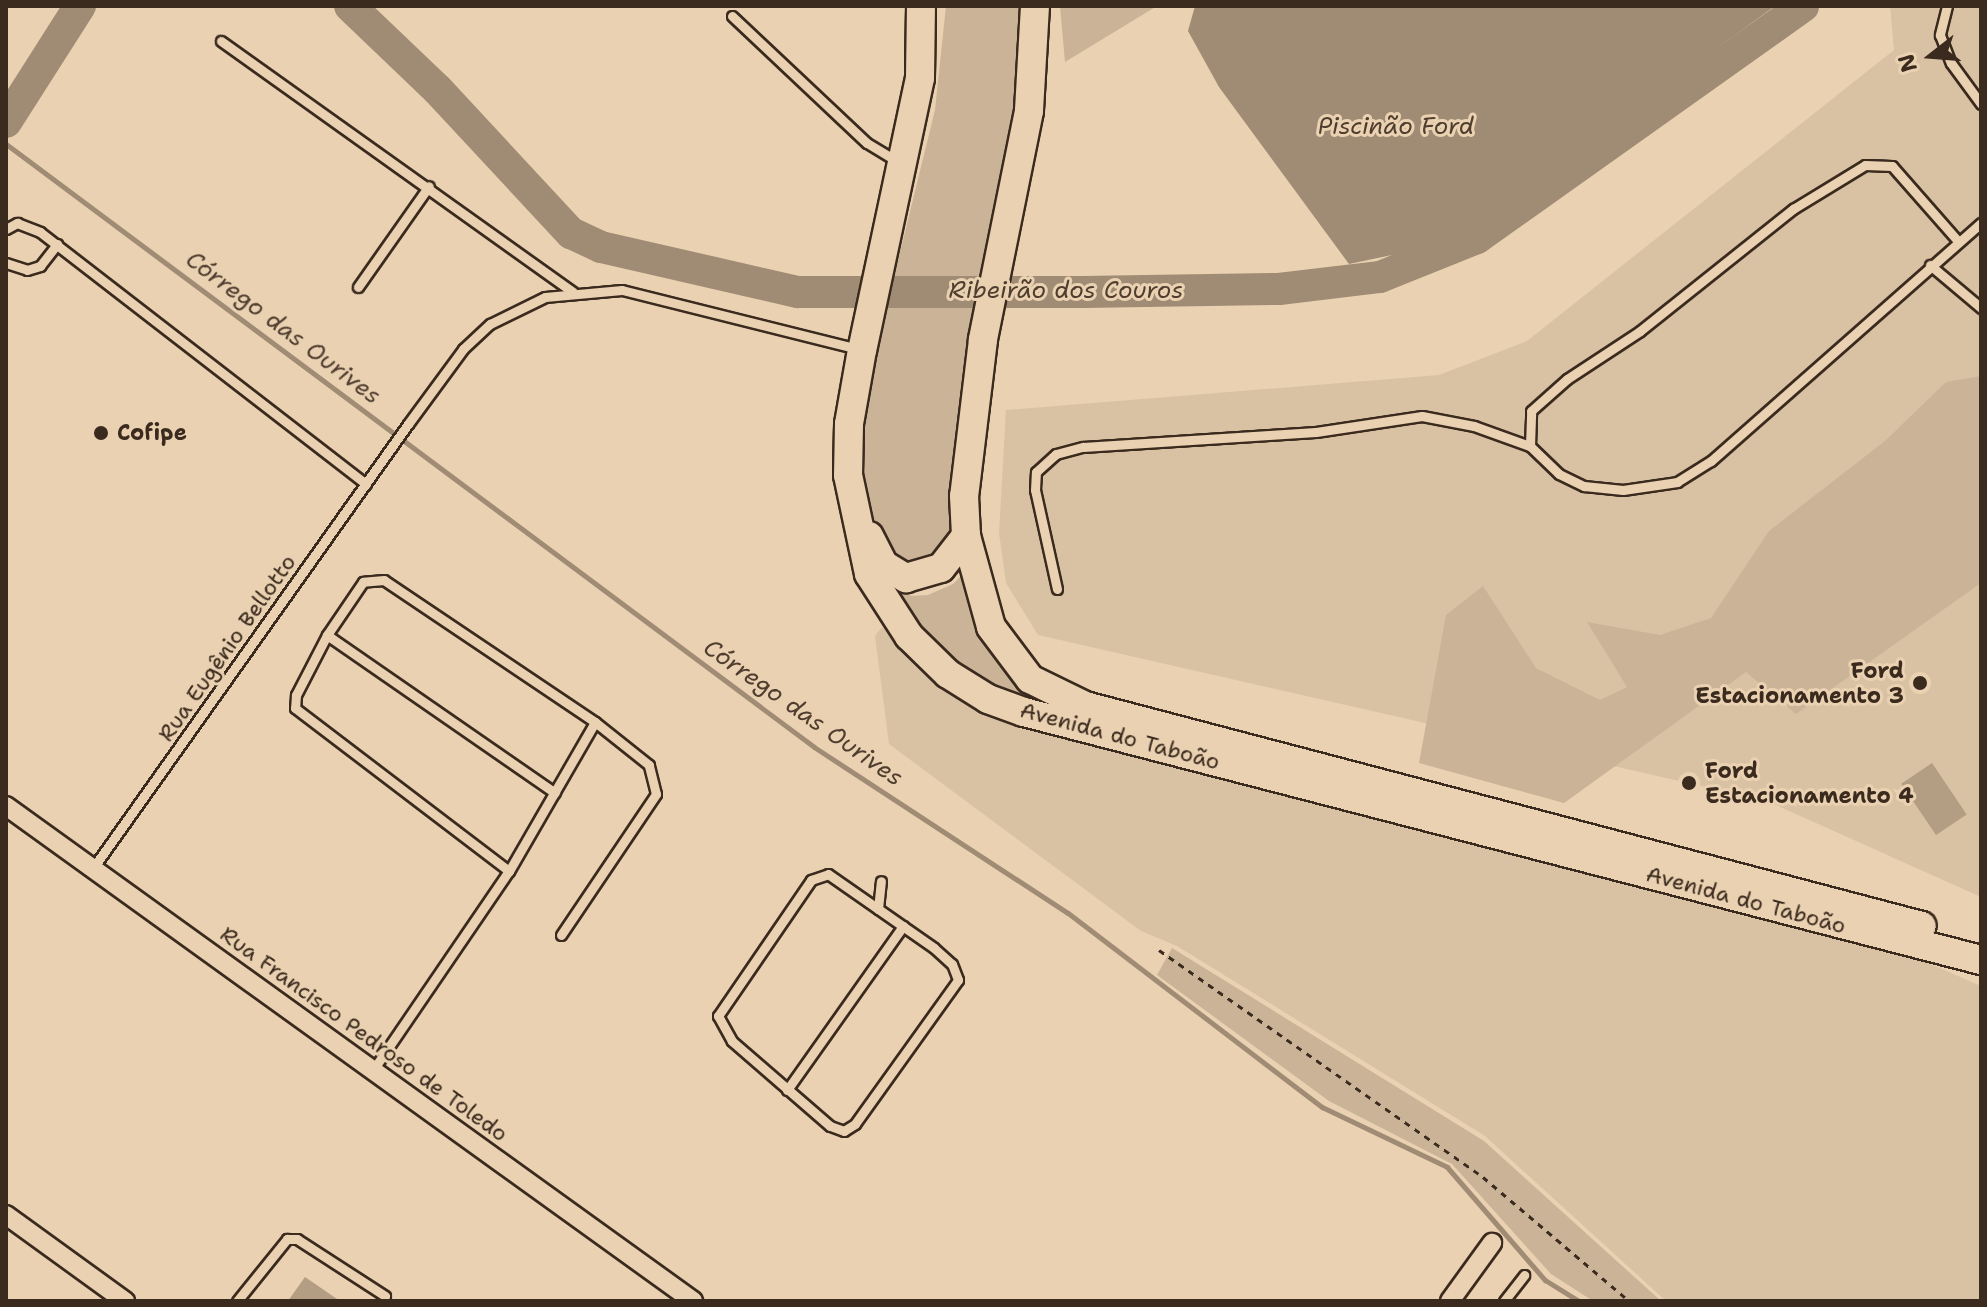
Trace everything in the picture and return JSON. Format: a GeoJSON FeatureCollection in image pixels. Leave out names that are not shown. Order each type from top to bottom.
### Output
{"type":"FeatureCollection","features":[{"type":"Feature","properties":{"kind":"main road"},"geometry":{"type":"LineString","coordinates":[[864,341],[920,78],[921,6]]}},
{"type":"Feature","properties":{"kind":"main road","name":"Avenida do Taboão"},"geometry":{"type":"LineString","coordinates":[[1035,6],[1029,111],[1007,243],[983,340],[964,496],[966,536],[998,639],[1030,679],[1053,695],[1981,941]]}},
{"type":"Feature","properties":{"kind":"main road","name":"Avenida do Taboão"},"geometry":{"type":"LineString","coordinates":[[864,341],[849,424],[851,500],[884,565],[909,636],[948,674],[988,699],[1024,712],[1981,960]]}},
{"type":"Feature","properties":{"kind":"main road"},"geometry":{"type":"LineString","coordinates":[[888,583],[931,574],[958,552],[966,536]]}},
{"type":"Feature","properties":{"kind":"street","name":"Rua Francisco Pedroso de Toledo"},"geometry":{"type":"LineString","coordinates":[[6,806],[693,1301]]}},
{"type":"Feature","properties":{"kind":"street"},"geometry":{"type":"LineString","coordinates":[[6,1215],[125,1301]]}},
{"type":"Feature","properties":{"kind":"street"},"geometry":{"type":"LineString","coordinates":[[1450,1301],[1492,1243]]}},
{"type":"Feature","properties":{"kind":"lane"},"geometry":{"type":"LineString","coordinates":[[1947,6],[1940,35],[1951,63],[1981,104]]}},
{"type":"Feature","properties":{"kind":"lane"},"geometry":{"type":"LineString","coordinates":[[732,16],[867,143],[904,164]]}},
{"type":"Feature","properties":{"kind":"lane"},"geometry":{"type":"LineString","coordinates":[[221,41],[429,186],[573,292]]}},
{"type":"Feature","properties":{"kind":"lane"},"geometry":{"type":"LineString","coordinates":[[1530,446],[1531,411],[1567,379],[1640,331],[1793,209],[1865,165],[1892,166],[1957,240]]}},
{"type":"Feature","properties":{"kind":"lane"},"geometry":{"type":"LineString","coordinates":[[358,287],[429,186]]}},
{"type":"Feature","properties":{"kind":"lane"},"geometry":{"type":"LineString","coordinates":[[1057,589],[1035,490],[1036,472],[1056,454],[1083,447],[1316,432],[1422,416],[1474,426],[1530,446],[1559,474],[1584,486],[1623,490],[1677,482],[1711,461],[1957,240],[1981,223]]}},
{"type":"Feature","properties":{"kind":"lane"},"geometry":{"type":"LineString","coordinates":[[6,229],[28,224],[57,244],[366,484]]}},
{"type":"Feature","properties":{"kind":"lane"},"geometry":{"type":"LineString","coordinates":[[6,263],[27,270],[40,266],[57,244]]}},
{"type":"Feature","properties":{"kind":"lane"},"geometry":{"type":"LineString","coordinates":[[1930,265],[1981,308]]}},
{"type":"Feature","properties":{"kind":"lane","name":"Rua Eugênio Bellotto"},"geometry":{"type":"LineString","coordinates":[[93,868],[408,424],[463,349],[490,324],[519,307],[573,292],[622,290],[864,341]]}},
{"type":"Feature","properties":{"kind":"lane"},"geometry":{"type":"LineString","coordinates":[[509,871],[295,708],[296,695],[327,635],[363,582],[384,580],[595,722],[649,765],[656,794],[561,935]]}},
{"type":"Feature","properties":{"kind":"lane"},"geometry":{"type":"LineString","coordinates":[[327,635],[555,793]]}},
{"type":"Feature","properties":{"kind":"lane"},"geometry":{"type":"LineString","coordinates":[[373,1070],[509,871],[595,722]]}},
{"type":"Feature","properties":{"kind":"lane"},"geometry":{"type":"LineString","coordinates":[[828,874],[903,926],[934,948],[957,972],[947,997],[850,1129],[830,1126],[732,1041],[721,1026],[721,1006],[816,876],[828,874]]}},
{"type":"Feature","properties":{"kind":"lane"},"geometry":{"type":"LineString","coordinates":[[878,909],[881,881]]}},
{"type":"Feature","properties":{"kind":"lane"},"geometry":{"type":"LineString","coordinates":[[787,1090],[903,926]]}},
{"type":"Feature","properties":{"kind":"lane"},"geometry":{"type":"LineString","coordinates":[[237,1301],[287,1239],[297,1239],[385,1296]]}},
{"type":"Feature","properties":{"kind":"lane"},"geometry":{"type":"LineString","coordinates":[[1504,1301],[1524,1275]]}},
{"type":"Feature","properties":{"kind":"path"},"geometry":{"type":"LineString","coordinates":[[1159,950],[1483,1177],[1629,1301]]}},
{"type":"Feature","properties":{"kind":"shaded area"},"geometry":{"type":"Polygon","coordinates":[[[946,6],[1023,6],[1016,121],[962,388],[949,543],[928,568],[894,560],[875,537],[858,479],[863,403],[935,110],[946,6]]]}},
{"type":"Feature","properties":{"kind":"shaded area"},"geometry":{"type":"Polygon","coordinates":[[[1060,6],[1157,6],[1065,62],[1060,6]]]}},
{"type":"Feature","properties":{"kind":"shaded area"},"geometry":{"type":"Polygon","coordinates":[[[1890,6],[1981,6],[1981,897],[1767,801],[1038,635],[1006,583],[999,533],[1006,410],[1439,375],[1527,341],[1894,50],[1890,6]]]}},
{"type":"Feature","properties":{"kind":"shaded area"},"geometry":{"type":"Polygon","coordinates":[[[1981,376],[1981,583],[1796,714],[1746,672],[1564,803],[1419,763],[1446,615],[1483,586],[1536,668],[1600,700],[1627,687],[1587,622],[1660,635],[1711,618],[1769,531],[1885,441],[1946,382],[1981,376]]]}},
{"type":"Feature","properties":{"kind":"shaded area"},"geometry":{"type":"Polygon","coordinates":[[[967,570],[1019,679],[1056,712],[1007,698],[932,651],[891,586],[912,596],[928,595],[953,584],[967,570]]]}},
{"type":"Feature","properties":{"kind":"shaded area"},"geometry":{"type":"Polygon","coordinates":[[[882,627],[936,677],[1857,932],[1981,986],[1981,1301],[1666,1301],[1485,1136],[1177,946],[1141,931],[889,744],[875,636],[882,627]]]}},
{"type":"Feature","properties":{"kind":"shaded area"},"geometry":{"type":"Polygon","coordinates":[[[1172,948],[1484,1141],[1661,1301],[1593,1301],[1551,1274],[1452,1164],[1329,1101],[1157,975],[1172,948]]]}},
{"type":"Feature","properties":{"kind":"water","name":"Piscinão Ford"},"geometry":{"type":"Polygon","coordinates":[[[1195,6],[1775,6],[1484,218],[1411,251],[1349,264],[1219,87],[1188,31],[1195,6]]]}},
{"type":"Feature","properties":{"kind":"building"},"geometry":{"type":"Polygon","coordinates":[[[1932,763],[1967,814],[1936,835],[1901,784],[1932,763]]]}},
{"type":"Feature","properties":{"kind":"building"},"geometry":{"type":"Polygon","coordinates":[[[305,1277],[340,1301],[288,1301],[305,1277]]]}},
{"type":"Feature","properties":{"kind":"waterway","name":"Ribeirão dos Couros"},"geometry":{"type":"LineString","coordinates":[[6,122],[80,6]]}},
{"type":"Feature","properties":{"kind":"waterway","name":"Ribeirão dos Couros"},"geometry":{"type":"LineString","coordinates":[[350,6],[437,89],[571,233],[601,247],[798,292],[1279,289],[1380,277],[1477,238],[1803,6]]}},
{"type":"Feature","properties":{"kind":"waterway","name":"Córrego das Ourives"},"geometry":{"type":"LineString","coordinates":[[6,144],[814,747],[1068,913],[1322,1107],[1447,1167],[1545,1280],[1579,1301]]}},
{"type":"Feature","properties":{"kind":"place","name":"Cofipe"},"geometry":{"type":"Point","coordinates":[101,433]}},
{"type":"Feature","properties":{"kind":"place","name":"Ford Estacionamento 3"},"geometry":{"type":"Point","coordinates":[1920,683]}},
{"type":"Feature","properties":{"kind":"place","name":"Ford Estacionamento 4"},"geometry":{"type":"Point","coordinates":[1689,783]}}]}
